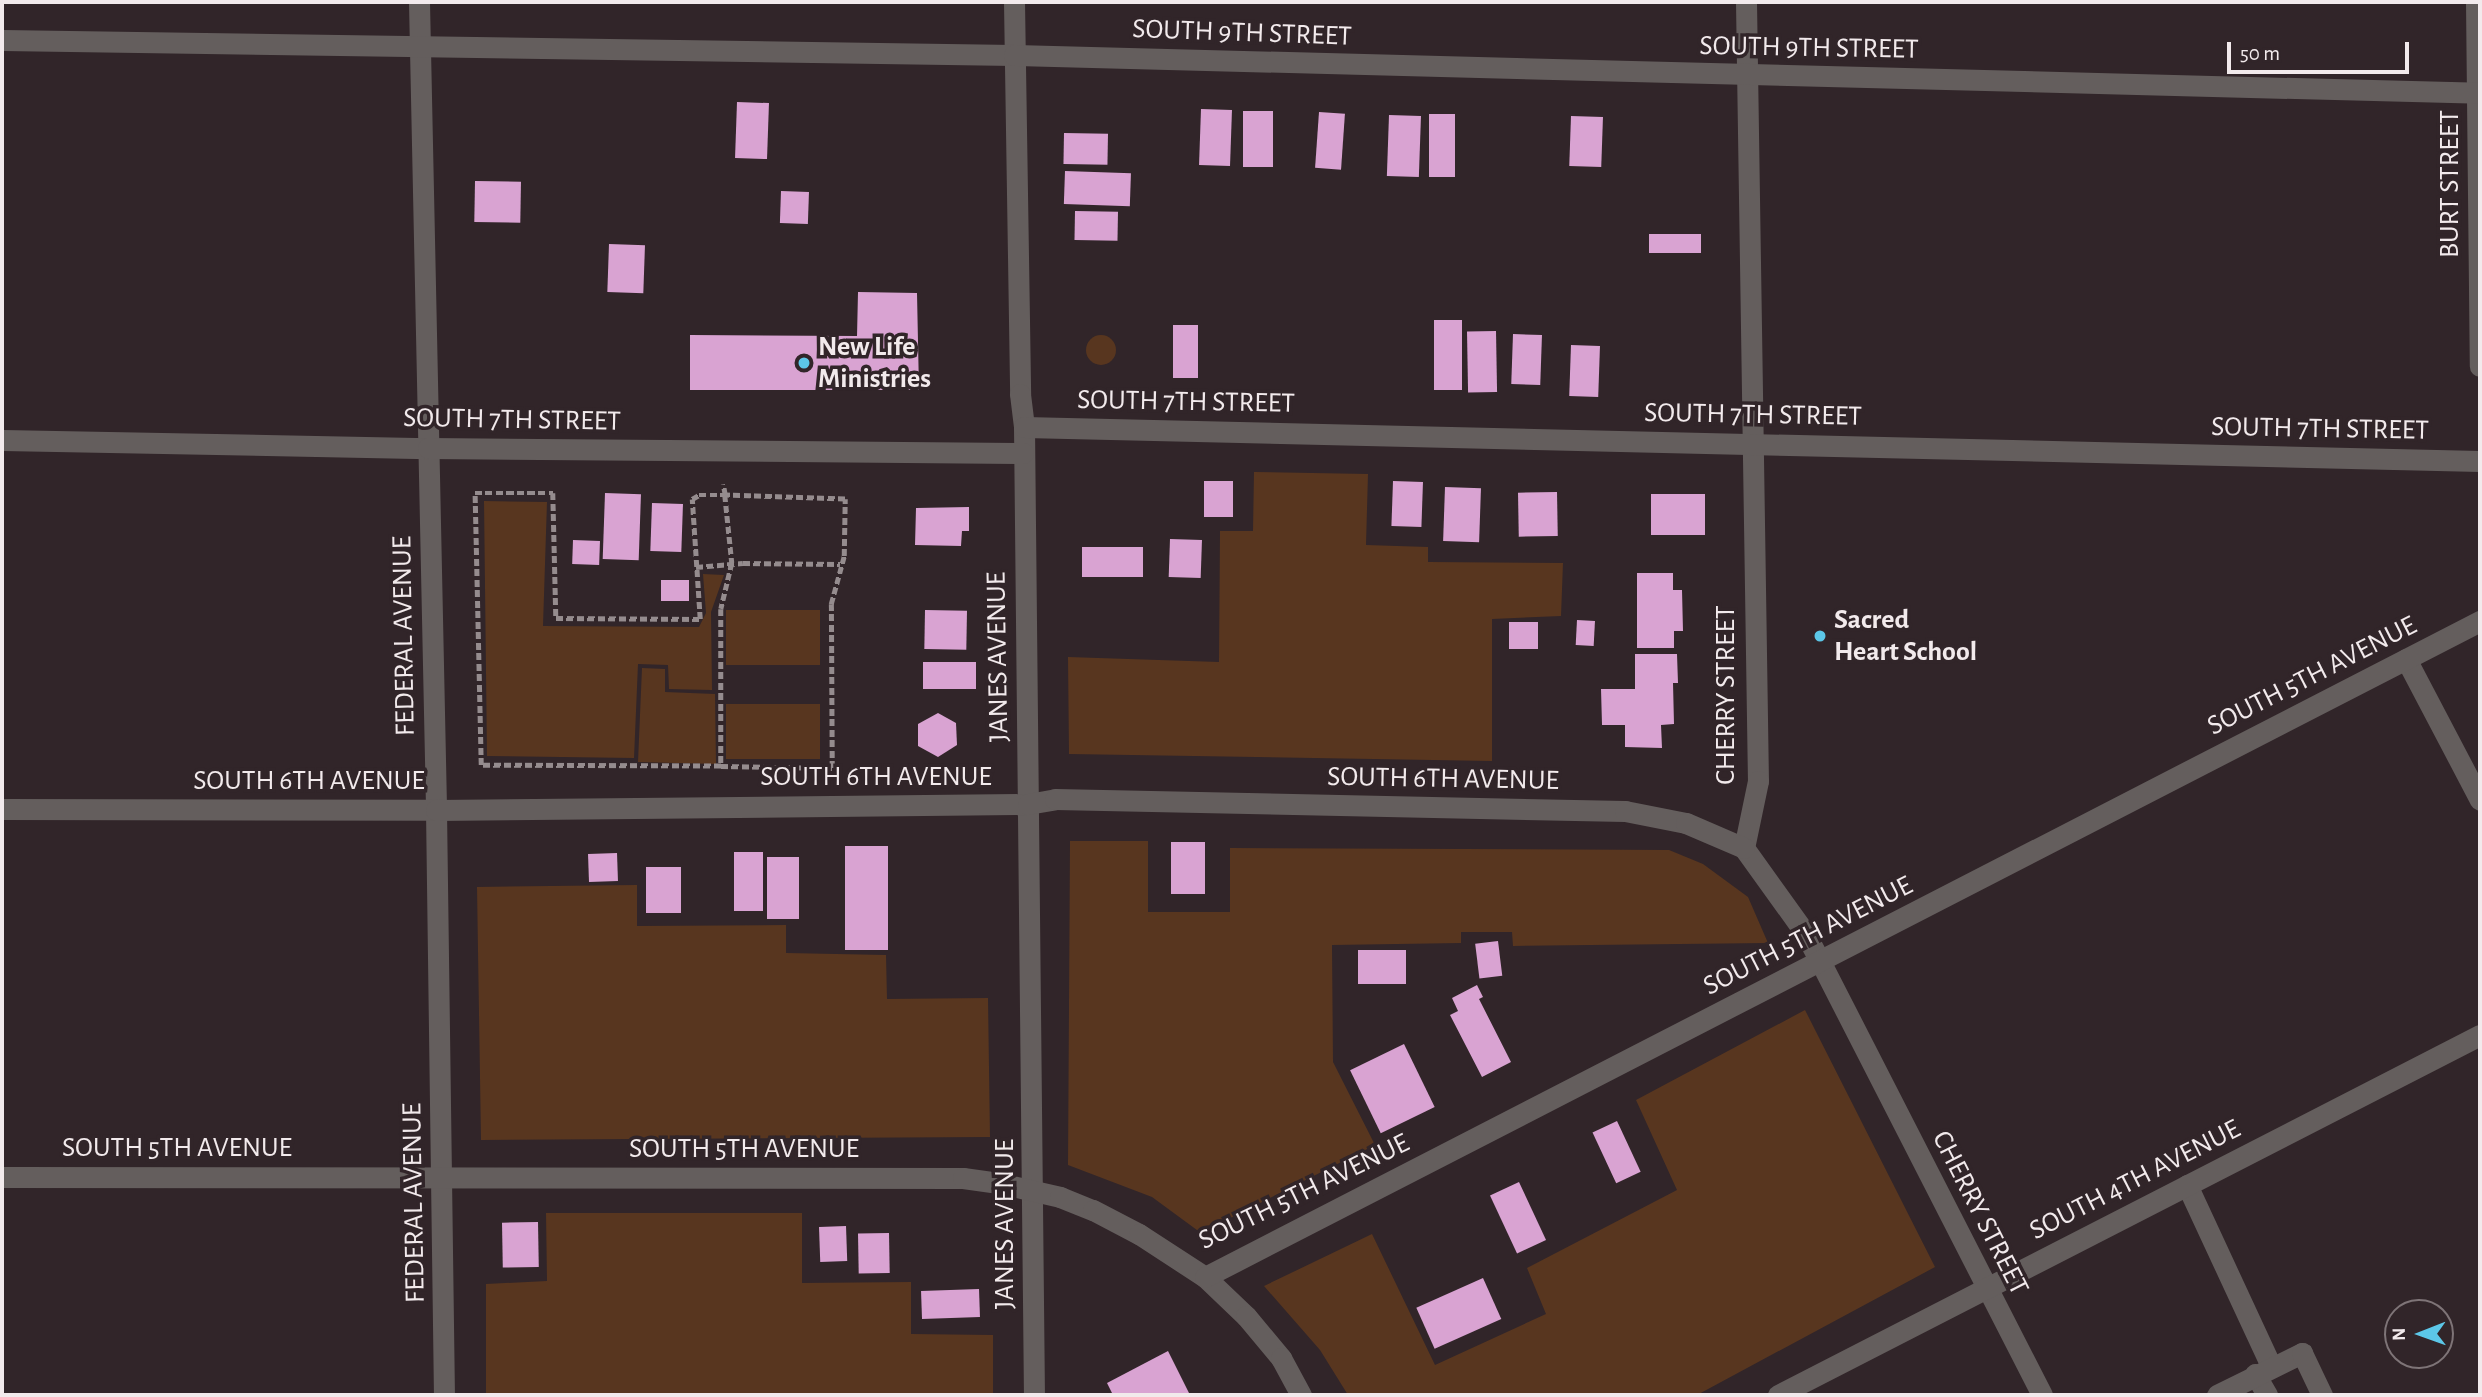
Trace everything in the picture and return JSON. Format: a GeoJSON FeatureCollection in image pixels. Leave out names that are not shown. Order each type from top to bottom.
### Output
{"type":"FeatureCollection","features":[{"type":"Feature","properties":{"kind":"street","name":"FEDERAL AVENUE"},"geometry":{"type":"LineString","coordinates":[[419,2],[436,810],[444,1395]]}},
{"type":"Feature","properties":{"kind":"street","name":"JANES AVENUE"},"geometry":{"type":"LineString","coordinates":[[1014,2],[1020,394],[1024,427],[1034,1395]]}},
{"type":"Feature","properties":{"kind":"street","name":"CHERRY STREET"},"geometry":{"type":"LineString","coordinates":[[1746,2],[1758,781],[1744,848],[1805,933],[2042,1395]]}},
{"type":"Feature","properties":{"kind":"street","name":"BURT STREET"},"geometry":{"type":"LineString","coordinates":[[2476,2],[2480,366]]}},
{"type":"Feature","properties":{"kind":"street","name":"SOUTH 9TH STREET"},"geometry":{"type":"LineString","coordinates":[[2,40],[1014,55],[2479,93]]}},
{"type":"Feature","properties":{"kind":"street","name":"SOUTH 7TH STREET"},"geometry":{"type":"LineString","coordinates":[[1024,427],[2480,461]]}},
{"type":"Feature","properties":{"kind":"street","name":"SOUTH 7TH STREET"},"geometry":{"type":"LineString","coordinates":[[2,440],[428,448],[1023,453]]}},
{"type":"Feature","properties":{"kind":"street","name":"SOUTH 5TH AVENUE"},"geometry":{"type":"LineString","coordinates":[[2,1177],[442,1175],[963,1178],[1060,1197],[1093,1210],[1139,1234],[1205,1277],[2480,621]]}},
{"type":"Feature","properties":{"kind":"street"},"geometry":{"type":"LineString","coordinates":[[2406,659],[2480,800]]}},
{"type":"Feature","properties":{"kind":"street","name":"SOUTH 6TH AVENUE"},"geometry":{"type":"LineString","coordinates":[[2,809],[436,810],[1028,804],[1055,799],[1625,811],[1686,822],[1744,848]]}},
{"type":"Feature","properties":{"kind":"street","name":"SOUTH 4TH AVENUE"},"geometry":{"type":"LineString","coordinates":[[1778,1395],[2480,1035]]}},
{"type":"Feature","properties":{"kind":"street"},"geometry":{"type":"LineString","coordinates":[[2187,1185],[2263,1370],[2267,1395]]}},
{"type":"Feature","properties":{"kind":"street"},"geometry":{"type":"LineString","coordinates":[[1205,1277],[1245,1316],[1281,1358],[1301,1395]]}},
{"type":"Feature","properties":{"kind":"street"},"geometry":{"type":"LineString","coordinates":[[2217,1395],[2302,1353],[2322,1395]]}},
{"type":"Feature","properties":{"kind":"path"},"geometry":{"type":"LineString","coordinates":[[721,766],[721,609],[732,563],[723,484]]}},
{"type":"Feature","properties":{"kind":"path"},"geometry":{"type":"LineString","coordinates":[[475,493],[553,493],[556,618],[700,619],[692,499],[699,495],[845,499],[844,555],[840,565],[831,604],[832,768],[481,765],[475,493]]}},
{"type":"Feature","properties":{"kind":"path"},"geometry":{"type":"LineString","coordinates":[[696,567],[732,563],[840,565]]}},
{"type":"Feature","properties":{"kind":"shaded area"},"geometry":{"type":"Polygon","coordinates":[[[1101,335],[1112,339],[1116,350],[1112,361],[1101,365],[1090,361],[1086,350],[1090,339],[1101,335]]]}},
{"type":"Feature","properties":{"kind":"shaded area"},"geometry":{"type":"Polygon","coordinates":[[[1254,472],[1368,474],[1366,545],[1428,547],[1428,562],[1563,563],[1561,616],[1492,619],[1492,761],[1069,754],[1068,657],[1219,662],[1220,531],[1253,531],[1254,472]]]}},
{"type":"Feature","properties":{"kind":"shaded area"},"geometry":{"type":"Polygon","coordinates":[[[484,501],[547,502],[543,626],[699,627],[706,613],[703,574],[724,575],[711,612],[712,690],[669,689],[668,665],[638,664],[634,758],[487,756],[484,501]]]}},
{"type":"Feature","properties":{"kind":"shaded area"},"geometry":{"type":"Polygon","coordinates":[[[726,610],[820,610],[820,665],[726,665],[726,610]]]}},
{"type":"Feature","properties":{"kind":"shaded area"},"geometry":{"type":"Polygon","coordinates":[[[642,668],[665,669],[665,692],[715,694],[716,764],[638,762],[642,668]]]}},
{"type":"Feature","properties":{"kind":"shaded area"},"geometry":{"type":"Polygon","coordinates":[[[726,704],[820,704],[820,759],[726,759],[726,704]]]}},
{"type":"Feature","properties":{"kind":"shaded area"},"geometry":{"type":"Polygon","coordinates":[[[1070,841],[1148,841],[1148,912],[1230,912],[1230,848],[1669,850],[1703,864],[1748,897],[1768,943],[1513,946],[1512,932],[1461,932],[1461,943],[1332,945],[1333,1062],[1375,1145],[1201,1233],[1152,1197],[1068,1165],[1070,841]]]}},
{"type":"Feature","properties":{"kind":"shaded area"},"geometry":{"type":"Polygon","coordinates":[[[637,885],[637,926],[786,925],[786,953],[886,955],[887,999],[988,998],[990,1137],[481,1140],[477,887],[637,885]]]}},
{"type":"Feature","properties":{"kind":"shaded area"},"geometry":{"type":"Polygon","coordinates":[[[1805,1010],[1935,1267],[1697,1395],[1348,1395],[1320,1350],[1264,1286],[1372,1234],[1435,1365],[1546,1314],[1527,1268],[1677,1190],[1636,1100],[1805,1010]]]}},
{"type":"Feature","properties":{"kind":"shaded area"},"geometry":{"type":"Polygon","coordinates":[[[546,1213],[802,1213],[802,1283],[911,1282],[911,1334],[993,1335],[993,1395],[486,1395],[486,1284],[547,1281],[546,1213]]]}},
{"type":"Feature","properties":{"kind":"building"},"geometry":{"type":"Polygon","coordinates":[[[737,102],[769,103],[767,159],[735,158],[737,102]]]}},
{"type":"Feature","properties":{"kind":"building"},"geometry":{"type":"Polygon","coordinates":[[[1201,109],[1232,110],[1230,166],[1199,165],[1201,109]]]}},
{"type":"Feature","properties":{"kind":"building"},"geometry":{"type":"Polygon","coordinates":[[[1243,111],[1273,111],[1273,167],[1243,167],[1243,111]]]}},
{"type":"Feature","properties":{"kind":"building"},"geometry":{"type":"Polygon","coordinates":[[[1319,112],[1345,114],[1341,170],[1315,168],[1319,112]]]}},
{"type":"Feature","properties":{"kind":"building"},"geometry":{"type":"Polygon","coordinates":[[[1429,114],[1455,114],[1455,177],[1429,177],[1429,114]]]}},
{"type":"Feature","properties":{"kind":"building"},"geometry":{"type":"Polygon","coordinates":[[[1389,115],[1421,116],[1419,177],[1387,176],[1389,115]]]}},
{"type":"Feature","properties":{"kind":"building"},"geometry":{"type":"Polygon","coordinates":[[[1571,116],[1603,117],[1601,167],[1569,166],[1571,116]]]}},
{"type":"Feature","properties":{"kind":"building"},"geometry":{"type":"Polygon","coordinates":[[[1064,133],[1108,134],[1107,165],[1063,164],[1064,133]]]}},
{"type":"Feature","properties":{"kind":"building"},"geometry":{"type":"Polygon","coordinates":[[[1065,171],[1131,173],[1130,206],[1064,204],[1065,171]]]}},
{"type":"Feature","properties":{"kind":"building"},"geometry":{"type":"Polygon","coordinates":[[[475,181],[521,182],[520,223],[474,222],[475,181]]]}},
{"type":"Feature","properties":{"kind":"building"},"geometry":{"type":"Polygon","coordinates":[[[781,191],[809,192],[808,224],[780,223],[781,191]]]}},
{"type":"Feature","properties":{"kind":"building"},"geometry":{"type":"Polygon","coordinates":[[[1075,211],[1118,212],[1117,241],[1074,240],[1075,211]]]}},
{"type":"Feature","properties":{"kind":"building"},"geometry":{"type":"Polygon","coordinates":[[[1649,234],[1701,234],[1701,253],[1649,253],[1649,234]]]}},
{"type":"Feature","properties":{"kind":"building"},"geometry":{"type":"Polygon","coordinates":[[[609,244],[645,245],[643,293],[607,292],[609,244]]]}},
{"type":"Feature","properties":{"kind":"building","name":"New Life Ministries"},"geometry":{"type":"Polygon","coordinates":[[[858,292],[917,293],[919,390],[690,390],[690,335],[857,336],[858,292]]]}},
{"type":"Feature","properties":{"kind":"building"},"geometry":{"type":"Polygon","coordinates":[[[1434,320],[1462,320],[1462,390],[1434,390],[1434,320]]]}},
{"type":"Feature","properties":{"kind":"building"},"geometry":{"type":"Polygon","coordinates":[[[1173,325],[1198,325],[1198,378],[1173,378],[1173,325]]]}},
{"type":"Feature","properties":{"kind":"building"},"geometry":{"type":"Polygon","coordinates":[[[1496,331],[1497,392],[1468,392],[1467,332],[1496,331]]]}},
{"type":"Feature","properties":{"kind":"building"},"geometry":{"type":"Polygon","coordinates":[[[1513,334],[1542,335],[1540,385],[1511,384],[1513,334]]]}},
{"type":"Feature","properties":{"kind":"building"},"geometry":{"type":"Polygon","coordinates":[[[1571,345],[1600,346],[1598,397],[1569,396],[1571,345]]]}},
{"type":"Feature","properties":{"kind":"building"},"geometry":{"type":"Polygon","coordinates":[[[1204,481],[1233,481],[1233,517],[1204,517],[1204,481]]]}},
{"type":"Feature","properties":{"kind":"building"},"geometry":{"type":"Polygon","coordinates":[[[1393,481],[1423,482],[1421,527],[1391,526],[1393,481]]]}},
{"type":"Feature","properties":{"kind":"building"},"geometry":{"type":"Polygon","coordinates":[[[1445,487],[1481,488],[1479,542],[1443,541],[1445,487]]]}},
{"type":"Feature","properties":{"kind":"building"},"geometry":{"type":"Polygon","coordinates":[[[1557,492],[1558,536],[1519,537],[1518,493],[1557,492]]]}},
{"type":"Feature","properties":{"kind":"building"},"geometry":{"type":"Polygon","coordinates":[[[605,493],[641,494],[639,560],[603,559],[605,493]]]}},
{"type":"Feature","properties":{"kind":"building"},"geometry":{"type":"Polygon","coordinates":[[[1651,494],[1705,494],[1705,535],[1651,535],[1651,494]]]}},
{"type":"Feature","properties":{"kind":"building"},"geometry":{"type":"Polygon","coordinates":[[[652,503],[683,504],[681,552],[650,551],[652,503]]]}},
{"type":"Feature","properties":{"kind":"building"},"geometry":{"type":"Polygon","coordinates":[[[969,507],[969,531],[962,531],[961,546],[915,545],[916,508],[969,507]]]}},
{"type":"Feature","properties":{"kind":"building"},"geometry":{"type":"Polygon","coordinates":[[[1170,539],[1202,540],[1201,578],[1169,577],[1170,539]]]}},
{"type":"Feature","properties":{"kind":"building"},"geometry":{"type":"Polygon","coordinates":[[[573,540],[600,541],[599,565],[572,564],[573,540]]]}},
{"type":"Feature","properties":{"kind":"building"},"geometry":{"type":"Polygon","coordinates":[[[1082,547],[1143,547],[1143,577],[1082,577],[1082,547]]]}},
{"type":"Feature","properties":{"kind":"building"},"geometry":{"type":"Polygon","coordinates":[[[1637,573],[1673,573],[1673,590],[1682,590],[1683,631],[1674,631],[1674,648],[1637,648],[1637,573]]]}},
{"type":"Feature","properties":{"kind":"building"},"geometry":{"type":"Polygon","coordinates":[[[661,580],[689,580],[689,601],[661,601],[661,580]]]}},
{"type":"Feature","properties":{"kind":"building"},"geometry":{"type":"Polygon","coordinates":[[[925,610],[967,611],[966,650],[924,649],[925,610]]]}},
{"type":"Feature","properties":{"kind":"building"},"geometry":{"type":"Polygon","coordinates":[[[1577,620],[1595,621],[1594,646],[1576,645],[1577,620]]]}},
{"type":"Feature","properties":{"kind":"building"},"geometry":{"type":"Polygon","coordinates":[[[1509,622],[1538,622],[1538,649],[1509,649],[1509,622]]]}},
{"type":"Feature","properties":{"kind":"building"},"geometry":{"type":"Polygon","coordinates":[[[1635,654],[1677,654],[1678,683],[1673,683],[1674,724],[1661,725],[1662,748],[1625,747],[1625,725],[1602,725],[1601,689],[1635,689],[1635,654]]]}},
{"type":"Feature","properties":{"kind":"building"},"geometry":{"type":"Polygon","coordinates":[[[923,662],[976,662],[976,689],[923,689],[923,662]]]}},
{"type":"Feature","properties":{"kind":"building"},"geometry":{"type":"Polygon","coordinates":[[[938,713],[956,723],[957,745],[938,757],[918,746],[918,724],[938,713]]]}},
{"type":"Feature","properties":{"kind":"building"},"geometry":{"type":"Polygon","coordinates":[[[1171,842],[1205,842],[1205,894],[1171,894],[1171,842]]]}},
{"type":"Feature","properties":{"kind":"building"},"geometry":{"type":"Polygon","coordinates":[[[845,846],[888,846],[888,950],[845,950],[845,846]]]}},
{"type":"Feature","properties":{"kind":"building"},"geometry":{"type":"Polygon","coordinates":[[[734,852],[763,852],[763,911],[734,911],[734,852]]]}},
{"type":"Feature","properties":{"kind":"building"},"geometry":{"type":"Polygon","coordinates":[[[617,853],[618,881],[589,882],[588,854],[617,853]]]}},
{"type":"Feature","properties":{"kind":"building"},"geometry":{"type":"Polygon","coordinates":[[[767,857],[799,857],[799,919],[767,919],[767,857]]]}},
{"type":"Feature","properties":{"kind":"building"},"geometry":{"type":"Polygon","coordinates":[[[646,867],[681,867],[681,913],[646,913],[646,867]]]}},
{"type":"Feature","properties":{"kind":"building"},"geometry":{"type":"Polygon","coordinates":[[[1498,941],[1502,976],[1479,979],[1475,944],[1498,941]]]}},
{"type":"Feature","properties":{"kind":"building"},"geometry":{"type":"Polygon","coordinates":[[[1358,950],[1406,950],[1406,984],[1358,984],[1358,950]]]}},
{"type":"Feature","properties":{"kind":"building"},"geometry":{"type":"Polygon","coordinates":[[[1477,985],[1483,997],[1479,999],[1511,1062],[1482,1077],[1450,1015],[1458,1011],[1452,998],[1477,985]]]}},
{"type":"Feature","properties":{"kind":"building"},"geometry":{"type":"Polygon","coordinates":[[[1404,1044],[1435,1107],[1381,1133],[1350,1070],[1404,1044]]]}},
{"type":"Feature","properties":{"kind":"building"},"geometry":{"type":"Polygon","coordinates":[[[1617,1121],[1641,1172],[1616,1183],[1593,1132],[1617,1121]]]}},
{"type":"Feature","properties":{"kind":"building"},"geometry":{"type":"Polygon","coordinates":[[[1519,1182],[1546,1240],[1517,1254],[1490,1196],[1519,1182]]]}},
{"type":"Feature","properties":{"kind":"building"},"geometry":{"type":"Polygon","coordinates":[[[538,1222],[539,1267],[503,1268],[502,1223],[538,1222]]]}},
{"type":"Feature","properties":{"kind":"building"},"geometry":{"type":"Polygon","coordinates":[[[846,1226],[847,1261],[820,1262],[819,1227],[846,1226]]]}},
{"type":"Feature","properties":{"kind":"building"},"geometry":{"type":"Polygon","coordinates":[[[889,1233],[890,1273],[859,1274],[858,1234],[889,1233]]]}},
{"type":"Feature","properties":{"kind":"building"},"geometry":{"type":"Polygon","coordinates":[[[1483,1278],[1501,1319],[1435,1349],[1416,1308],[1483,1278]]]}},
{"type":"Feature","properties":{"kind":"building"},"geometry":{"type":"Polygon","coordinates":[[[979,1289],[980,1317],[922,1319],[921,1291],[979,1289]]]}},
{"type":"Feature","properties":{"kind":"building"},"geometry":{"type":"Polygon","coordinates":[[[1168,1351],[1190,1395],[1113,1395],[1107,1383],[1168,1351]]]}},
{"type":"Feature","properties":{"kind":"place","name":"New Life Ministries"},"geometry":{"type":"Point","coordinates":[804,363]}},
{"type":"Feature","properties":{"kind":"place","name":"Sacred Heart School"},"geometry":{"type":"Point","coordinates":[1820,636]}}]}
